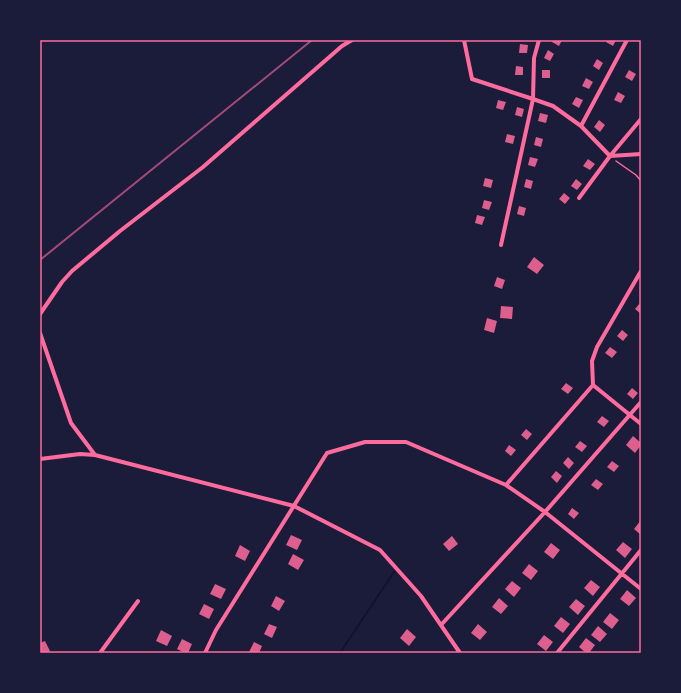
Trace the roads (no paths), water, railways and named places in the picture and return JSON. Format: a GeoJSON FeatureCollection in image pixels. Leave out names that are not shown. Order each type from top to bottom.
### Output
{"type":"FeatureCollection","features":[{"type":"Feature","properties":{"kind":"street"},"geometry":{"type":"LineString","coordinates":[[40,314],[62,282],[72,271],[120,231],[203,167],[342,46],[352,40]]}},
{"type":"Feature","properties":{"kind":"street"},"geometry":{"type":"LineString","coordinates":[[464,40],[472,79],[552,106],[581,126],[610,156],[641,154]]}},
{"type":"Feature","properties":{"kind":"street"},"geometry":{"type":"LineString","coordinates":[[501,245],[533,99],[534,58],[539,40]]}},
{"type":"Feature","properties":{"kind":"street"},"geometry":{"type":"LineString","coordinates":[[581,126],[627,40]]}},
{"type":"Feature","properties":{"kind":"street"},"geometry":{"type":"LineString","coordinates":[[579,198],[610,156],[641,119]]}},
{"type":"Feature","properties":{"kind":"street"},"geometry":{"type":"LineString","coordinates":[[506,485],[593,385],[592,361],[597,347],[641,271]]}},
{"type":"Feature","properties":{"kind":"street"},"geometry":{"type":"LineString","coordinates":[[40,333],[71,423],[95,455]]}},
{"type":"Feature","properties":{"kind":"street"},"geometry":{"type":"LineString","coordinates":[[593,385],[641,424]]}},
{"type":"Feature","properties":{"kind":"street"},"geometry":{"type":"LineString","coordinates":[[440,625],[545,512],[641,402]]}},
{"type":"Feature","properties":{"kind":"street"},"geometry":{"type":"LineString","coordinates":[[205,653],[216,630],[327,453],[365,442],[406,442],[506,485],[545,512],[641,589]]}},
{"type":"Feature","properties":{"kind":"street"},"geometry":{"type":"LineString","coordinates":[[40,459],[80,454],[95,455],[294,506],[380,550],[421,596],[460,653]]}},
{"type":"Feature","properties":{"kind":"street"},"geometry":{"type":"LineString","coordinates":[[557,653],[641,550]]}},
{"type":"Feature","properties":{"kind":"street"},"geometry":{"type":"LineString","coordinates":[[100,653],[138,601]]}},
{"type":"Feature","properties":{"kind":"waterway"},"geometry":{"type":"LineString","coordinates":[[340,653],[394,572]]}},
{"type":"Feature","properties":{"kind":"railway"},"geometry":{"type":"LineString","coordinates":[[40,260],[312,40]]}}]}
